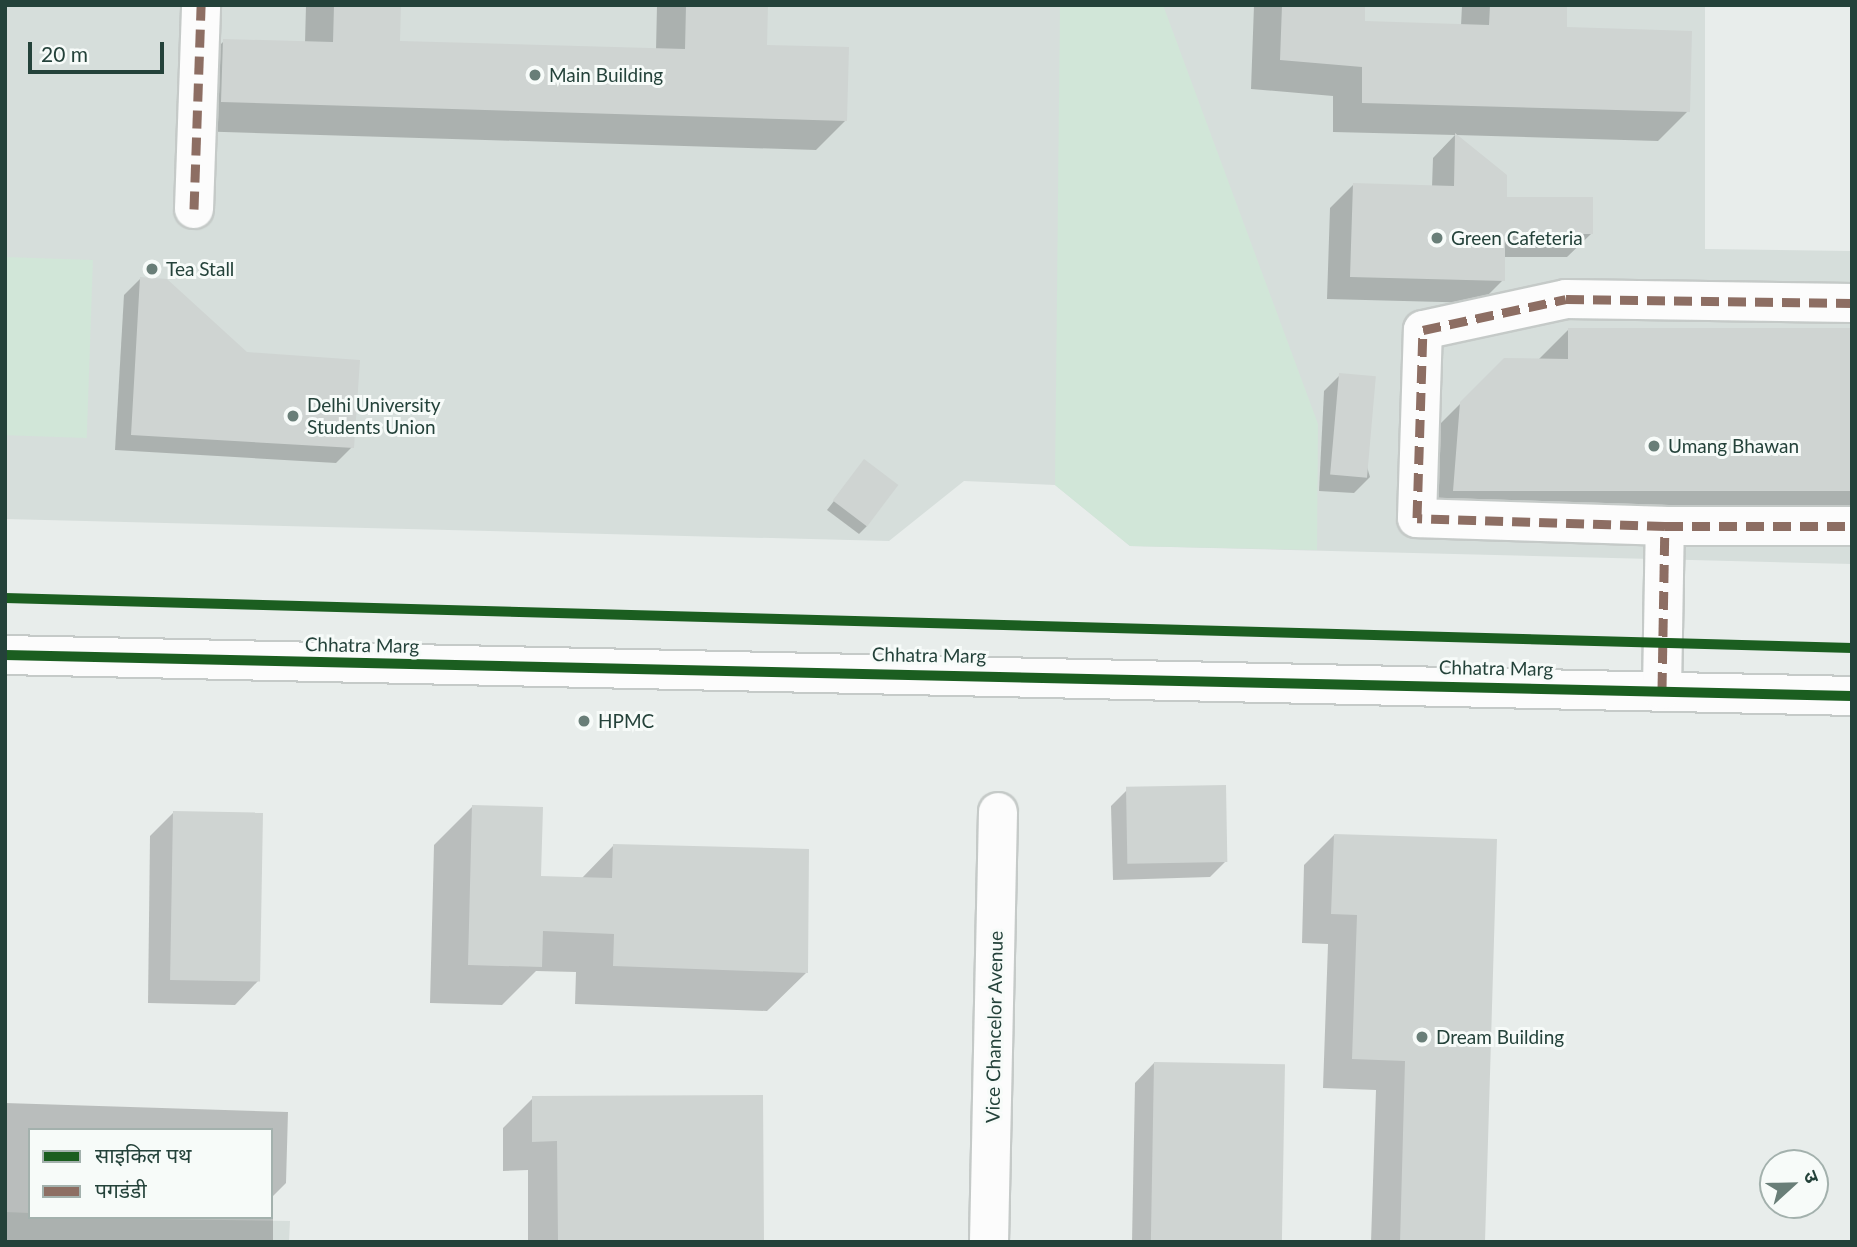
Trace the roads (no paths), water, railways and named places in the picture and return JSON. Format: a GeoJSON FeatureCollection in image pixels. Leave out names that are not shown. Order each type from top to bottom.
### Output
{"type":"FeatureCollection","features":[{"type":"Feature","properties":{"kind":"street"},"geometry":{"type":"LineString","coordinates":[[194,209],[201,5]]}},
{"type":"Feature","properties":{"kind":"street"},"geometry":{"type":"LineString","coordinates":[[1852,303],[1566,299],[1423,330],[1417,517],[1665,526],[1852,526]]}},
{"type":"Feature","properties":{"kind":"street"},"geometry":{"type":"LineString","coordinates":[[1662,690],[1665,526]]}},
{"type":"Feature","properties":{"kind":"street","name":"Chhatra Marg"},"geometry":{"type":"LineString","coordinates":[[5,655],[1852,696]]}},
{"type":"Feature","properties":{"kind":"street","name":"Vice Chancelor Avenue"},"geometry":{"type":"LineString","coordinates":[[989,1242],[998,812]]}},
{"type":"Feature","properties":{"kind":"place","name":"Main Building"},"geometry":{"type":"Point","coordinates":[535,75]}},
{"type":"Feature","properties":{"kind":"place","name":"Green Cafeteria"},"geometry":{"type":"Point","coordinates":[1437,238]}},
{"type":"Feature","properties":{"kind":"place","name":"Tea Stall"},"geometry":{"type":"Point","coordinates":[152,269]}},
{"type":"Feature","properties":{"kind":"place","name":"Delhi University Students Union"},"geometry":{"type":"Point","coordinates":[293,416]}},
{"type":"Feature","properties":{"kind":"place","name":"Umang Bhawan"},"geometry":{"type":"Point","coordinates":[1654,446]}},
{"type":"Feature","properties":{"kind":"place","name":"HPMC"},"geometry":{"type":"Point","coordinates":[584,721]}},
{"type":"Feature","properties":{"kind":"place","name":"Dream Building"},"geometry":{"type":"Point","coordinates":[1422,1037]}}]}
